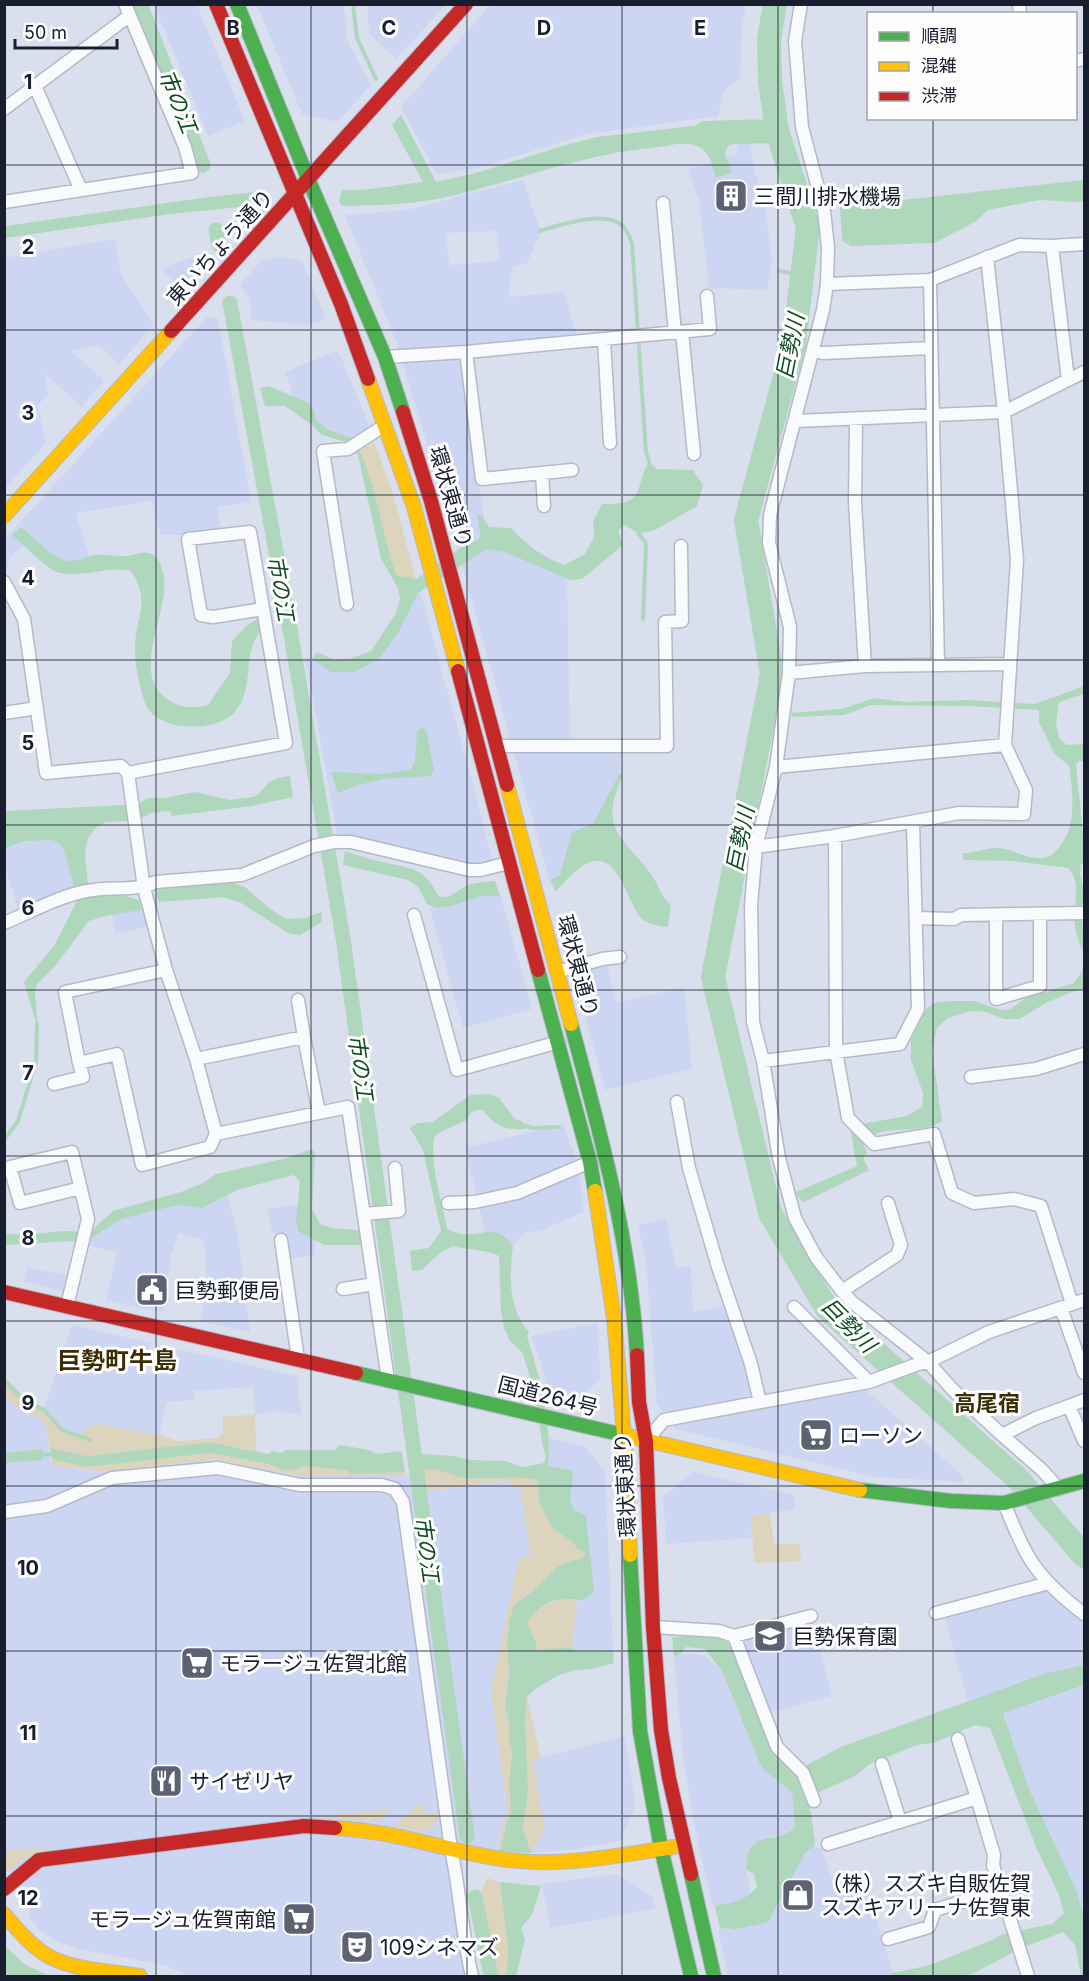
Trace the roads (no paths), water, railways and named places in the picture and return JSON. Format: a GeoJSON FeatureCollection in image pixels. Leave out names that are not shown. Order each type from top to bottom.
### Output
{"type":"FeatureCollection","features":[{"type":"Feature","properties":{"kind":"main road","name":"環状東通り"},"geometry":{"type":"LineString","coordinates":[[216,4],[297,194],[345,315],[414,507],[590,1162],[613,1308],[627,1470],[633,1632],[640,1731],[661,1848],[691,1977]]}},
{"type":"Feature","properties":{"kind":"main road","name":"環状東通り"},"geometry":{"type":"LineString","coordinates":[[237,4],[309,181],[385,357],[431,501],[607,1158],[627,1255],[634,1308],[639,1402],[646,1441],[653,1627],[661,1730],[669,1779],[714,1977]]}},
{"type":"Feature","properties":{"kind":"main road","name":"東いちょう通り"},"geometry":{"type":"LineString","coordinates":[[4,516],[309,181],[466,4]]}},
{"type":"Feature","properties":{"kind":"main road","name":"国道264号"},"geometry":{"type":"LineString","coordinates":[[4,1292],[872,1493],[951,1501],[1007,1502],[1084,1481]]}},
{"type":"Feature","properties":{"kind":"main road"},"geometry":{"type":"LineString","coordinates":[[4,1889],[39,1860],[304,1826],[363,1829],[500,1859],[542,1862],[574,1862],[684,1845]]}},
{"type":"Feature","properties":{"kind":"main road"},"geometry":{"type":"LineString","coordinates":[[4,1914],[29,1941],[50,1958],[140,1977]]}},
{"type":"Feature","properties":{"kind":"street"},"geometry":{"type":"LineString","coordinates":[[801,4],[795,41],[802,127],[824,211],[828,247],[827,284],[823,310],[796,421],[770,515],[769,543],[790,627],[789,673],[776,767],[756,847],[751,906],[753,1022],[763,1061],[779,1158],[795,1218],[816,1257],[852,1302],[928,1362],[953,1390],[1042,1470],[1054,1490]]}},
{"type":"Feature","properties":{"kind":"street"},"geometry":{"type":"LineString","coordinates":[[4,109],[127,10],[185,147],[192,173],[4,202]]}},
{"type":"Feature","properties":{"kind":"street"},"geometry":{"type":"LineString","coordinates":[[35,86],[81,190]]}},
{"type":"Feature","properties":{"kind":"street"},"geometry":{"type":"LineString","coordinates":[[663,202],[694,454]]}},
{"type":"Feature","properties":{"kind":"street"},"geometry":{"type":"LineString","coordinates":[[827,284],[930,280],[1019,245],[1084,244]]}},
{"type":"Feature","properties":{"kind":"street"},"geometry":{"type":"LineString","coordinates":[[1052,246],[1068,380]]}},
{"type":"Feature","properties":{"kind":"street"},"geometry":{"type":"LineString","coordinates":[[756,847],[835,836],[959,813],[1024,814],[1026,790],[1005,745],[1017,560],[987,257]]}},
{"type":"Feature","properties":{"kind":"street"},"geometry":{"type":"LineString","coordinates":[[930,280],[938,664]]}},
{"type":"Feature","properties":{"kind":"street"},"geometry":{"type":"LineString","coordinates":[[385,357],[466,352],[710,329],[707,296]]}},
{"type":"Feature","properties":{"kind":"street"},"geometry":{"type":"LineString","coordinates":[[604,340],[610,443]]}},
{"type":"Feature","properties":{"kind":"street"},"geometry":{"type":"LineString","coordinates":[[813,351],[824,353],[931,348]]}},
{"type":"Feature","properties":{"kind":"street"},"geometry":{"type":"LineString","coordinates":[[466,352],[482,479],[572,470]]}},
{"type":"Feature","properties":{"kind":"street"},"geometry":{"type":"LineString","coordinates":[[796,421],[1004,412],[1084,372]]}},
{"type":"Feature","properties":{"kind":"street"},"geometry":{"type":"LineString","coordinates":[[856,419],[855,503],[865,666]]}},
{"type":"Feature","properties":{"kind":"street"},"geometry":{"type":"LineString","coordinates":[[347,604],[323,451],[348,449],[386,425]]}},
{"type":"Feature","properties":{"kind":"street"},"geometry":{"type":"LineString","coordinates":[[542,473],[544,506]]}},
{"type":"Feature","properties":{"kind":"street"},"geometry":{"type":"LineString","coordinates":[[128,773],[286,743],[250,532],[188,539],[201,615],[213,617],[263,609]]}},
{"type":"Feature","properties":{"kind":"street"},"geometry":{"type":"LineString","coordinates":[[496,746],[667,746],[665,622],[682,621],[681,546]]}},
{"type":"Feature","properties":{"kind":"street"},"geometry":{"type":"LineString","coordinates":[[4,582],[24,619],[46,773],[121,766],[128,773],[144,888],[166,970],[196,1059],[216,1134],[210,1147],[142,1165],[117,1054],[80,1063]]}},
{"type":"Feature","properties":{"kind":"street"},"geometry":{"type":"LineString","coordinates":[[789,673],[865,666],[1010,664]]}},
{"type":"Feature","properties":{"kind":"street"},"geometry":{"type":"LineString","coordinates":[[4,713],[37,708]]}},
{"type":"Feature","properties":{"kind":"street"},"geometry":{"type":"LineString","coordinates":[[776,767],[1005,745]]}},
{"type":"Feature","properties":{"kind":"street"},"geometry":{"type":"LineString","coordinates":[[763,1061],[900,1044],[918,1009],[913,822]]}},
{"type":"Feature","properties":{"kind":"street"},"geometry":{"type":"LineString","coordinates":[[835,836],[836,1052],[848,1118],[874,1144],[934,1134],[952,1193],[974,1203],[1014,1199],[1041,1206],[1073,1304],[1084,1373]]}},
{"type":"Feature","properties":{"kind":"street"},"geometry":{"type":"LineString","coordinates":[[4,923],[90,890],[144,888],[156,882],[242,875],[314,846],[334,842],[351,842],[470,870],[481,870],[508,863]]}},
{"type":"Feature","properties":{"kind":"street"},"geometry":{"type":"LineString","coordinates":[[916,918],[954,919],[961,915],[1084,913]]}},
{"type":"Feature","properties":{"kind":"street"},"geometry":{"type":"LineString","coordinates":[[996,915],[996,999],[1040,986],[1040,914]]}},
{"type":"Feature","properties":{"kind":"street"},"geometry":{"type":"LineString","coordinates":[[414,915],[457,1070],[559,1042]]}},
{"type":"Feature","properties":{"kind":"street"},"geometry":{"type":"LineString","coordinates":[[557,972],[602,959],[620,957]]}},
{"type":"Feature","properties":{"kind":"street"},"geometry":{"type":"LineString","coordinates":[[54,1084],[82,1077],[65,992],[166,970]]}},
{"type":"Feature","properties":{"kind":"street"},"geometry":{"type":"LineString","coordinates":[[298,1000],[319,1113]]}},
{"type":"Feature","properties":{"kind":"street"},"geometry":{"type":"LineString","coordinates":[[196,1059],[304,1037]]}},
{"type":"Feature","properties":{"kind":"street"},"geometry":{"type":"LineString","coordinates":[[971,1077],[1036,1069],[1084,1054]]}},
{"type":"Feature","properties":{"kind":"street"},"geometry":{"type":"LineString","coordinates":[[677,1102],[688,1168],[751,1364],[760,1402]]}},
{"type":"Feature","properties":{"kind":"street"},"geometry":{"type":"LineString","coordinates":[[216,1134],[348,1107],[369,1214],[374,1284],[387,1380]]}},
{"type":"Feature","properties":{"kind":"street"},"geometry":{"type":"LineString","coordinates":[[67,1306],[88,1219],[81,1188],[72,1152],[10,1167],[20,1203],[81,1188]]}},
{"type":"Feature","properties":{"kind":"street"},"geometry":{"type":"LineString","coordinates":[[448,1203],[475,1202],[517,1192],[590,1162]]}},
{"type":"Feature","properties":{"kind":"street"},"geometry":{"type":"LineString","coordinates":[[369,1214],[399,1211],[395,1168]]}},
{"type":"Feature","properties":{"kind":"street"},"geometry":{"type":"LineString","coordinates":[[842,1290],[897,1255],[901,1245],[888,1203]]}},
{"type":"Feature","properties":{"kind":"street"},"geometry":{"type":"LineString","coordinates":[[281,1240],[298,1359]]}},
{"type":"Feature","properties":{"kind":"street"},"geometry":{"type":"LineString","coordinates":[[343,1289],[374,1284]]}},
{"type":"Feature","properties":{"kind":"street"},"geometry":{"type":"LineString","coordinates":[[646,1441],[664,1420],[869,1382],[928,1362],[989,1332],[1073,1304]]}},
{"type":"Feature","properties":{"kind":"street"},"geometry":{"type":"LineString","coordinates":[[794,1308],[869,1382]]}},
{"type":"Feature","properties":{"kind":"street"},"geometry":{"type":"LineString","coordinates":[[1002,1435],[1036,1418],[1084,1400]]}},
{"type":"Feature","properties":{"kind":"street"},"geometry":{"type":"LineString","coordinates":[[1069,1406],[1084,1441]]}},
{"type":"Feature","properties":{"kind":"street"},"geometry":{"type":"LineString","coordinates":[[4,1512],[47,1506],[112,1478],[218,1468],[300,1485],[382,1485],[395,1490],[403,1502],[451,1849],[458,1877],[459,1901],[472,1977]]}},
{"type":"Feature","properties":{"kind":"street"},"geometry":{"type":"LineString","coordinates":[[1007,1502],[1027,1555],[1049,1583],[1084,1614]]}},
{"type":"Feature","properties":{"kind":"street"},"geometry":{"type":"LineString","coordinates":[[936,1614],[1049,1583]]}},
{"type":"Feature","properties":{"kind":"street"},"geometry":{"type":"LineString","coordinates":[[653,1627],[719,1631],[734,1636],[811,1616]]}},
{"type":"Feature","properties":{"kind":"street"},"geometry":{"type":"LineString","coordinates":[[734,1636],[777,1747],[803,1773],[814,1801]]}},
{"type":"Feature","properties":{"kind":"street"},"geometry":{"type":"LineString","coordinates":[[958,1739],[994,1855],[993,1864],[1000,1890],[1028,1977]]}},
{"type":"Feature","properties":{"kind":"street"},"geometry":{"type":"LineString","coordinates":[[882,1764],[900,1821]]}},
{"type":"Feature","properties":{"kind":"street"},"geometry":{"type":"LineString","coordinates":[[828,1844],[977,1798]]}},
{"type":"Feature","properties":{"kind":"street"},"geometry":{"type":"LineString","coordinates":[[888,1939],[929,1927],[935,1910],[1000,1890]]}},
{"type":"Feature","properties":{"kind":"waterway","name":"市の江"},"geometry":{"type":"LineString","coordinates":[[140,4],[203,165]]}},
{"type":"Feature","properties":{"kind":"waterway"},"geometry":{"type":"LineString","coordinates":[[353,4],[357,38],[376,79]]}},
{"type":"Feature","properties":{"kind":"waterway","name":"巨勢川"},"geometry":{"type":"LineString","coordinates":[[775,4],[769,39],[770,81],[777,131],[808,227],[794,343],[746,520],[772,674],[713,977],[770,1213],[827,1309],[1018,1479],[1084,1556]]}},
{"type":"Feature","properties":{"kind":"waterway"},"geometry":{"type":"LineString","coordinates":[[705,133],[777,131]]}},
{"type":"Feature","properties":{"kind":"waterway"},"geometry":{"type":"LineString","coordinates":[[539,231],[582,220],[606,219],[623,226],[628,234],[632,243],[646,452],[649,461]]}},
{"type":"Feature","properties":{"kind":"waterway","name":"市の江"},"geometry":{"type":"LineString","coordinates":[[216,230],[219,245]]}},
{"type":"Feature","properties":{"kind":"waterway"},"geometry":{"type":"LineString","coordinates":[[779,271],[802,275]]}},
{"type":"Feature","properties":{"kind":"waterway","name":"市の江"},"geometry":{"type":"LineString","coordinates":[[230,303],[285,600],[343,938],[467,1836]]}},
{"type":"Feature","properties":{"kind":"waterway"},"geometry":{"type":"LineString","coordinates":[[639,534],[646,543],[643,619]]}},
{"type":"Feature","properties":{"kind":"waterway"},"geometry":{"type":"LineString","coordinates":[[763,716],[776,716]]}},
{"type":"Feature","properties":{"kind":"waterway"},"geometry":{"type":"LineString","coordinates":[[4,1140],[18,1121],[36,1062],[37,1024]]}},
{"type":"Feature","properties":{"kind":"waterway"},"geometry":{"type":"LineString","coordinates":[[522,1125],[532,1128],[559,1127]]}},
{"type":"Feature","properties":{"kind":"waterway"},"geometry":{"type":"LineString","coordinates":[[4,1380],[23,1399],[44,1410],[62,1430],[90,1440]]}},
{"type":"Feature","properties":{"kind":"waterway"},"geometry":{"type":"LineString","coordinates":[[38,1455],[55,1454]]}},
{"type":"Feature","properties":{"kind":"waterway","name":"市の江"},"geometry":{"type":"LineString","coordinates":[[475,1897],[491,1976]]}},
{"type":"Feature","properties":{"kind":"place","name":"三間川排水機場"},"geometry":{"type":"Point","coordinates":[731,196]}},
{"type":"Feature","properties":{"kind":"place","name":"巨勢郵便局"},"geometry":{"type":"Point","coordinates":[152,1290]}},
{"type":"Feature","properties":{"kind":"place","name":"ローソン"},"geometry":{"type":"Point","coordinates":[816,1435]}},
{"type":"Feature","properties":{"kind":"place","name":"巨勢保育園"},"geometry":{"type":"Point","coordinates":[770,1636]}},
{"type":"Feature","properties":{"kind":"place","name":"モラージュ佐賀北館"},"geometry":{"type":"Point","coordinates":[197,1663]}},
{"type":"Feature","properties":{"kind":"place","name":"サイゼリヤ"},"geometry":{"type":"Point","coordinates":[166,1781]}},
{"type":"Feature","properties":{"kind":"place","name":"（株）スズキ自販佐賀 スズキアリーナ佐賀東"},"geometry":{"type":"Point","coordinates":[798,1895]}},
{"type":"Feature","properties":{"kind":"place","name":"モラージュ佐賀南館"},"geometry":{"type":"Point","coordinates":[299,1919]}},
{"type":"Feature","properties":{"kind":"place","name":"109シネマズ"},"geometry":{"type":"Point","coordinates":[357,1947]}},
{"type":"Feature","properties":{"kind":"district","name":"巨勢町牛島"},"geometry":{"type":"Point","coordinates":[117,1360]}},
{"type":"Feature","properties":{"kind":"district","name":"高尾宿"},"geometry":{"type":"Point","coordinates":[987,1403]}}]}
